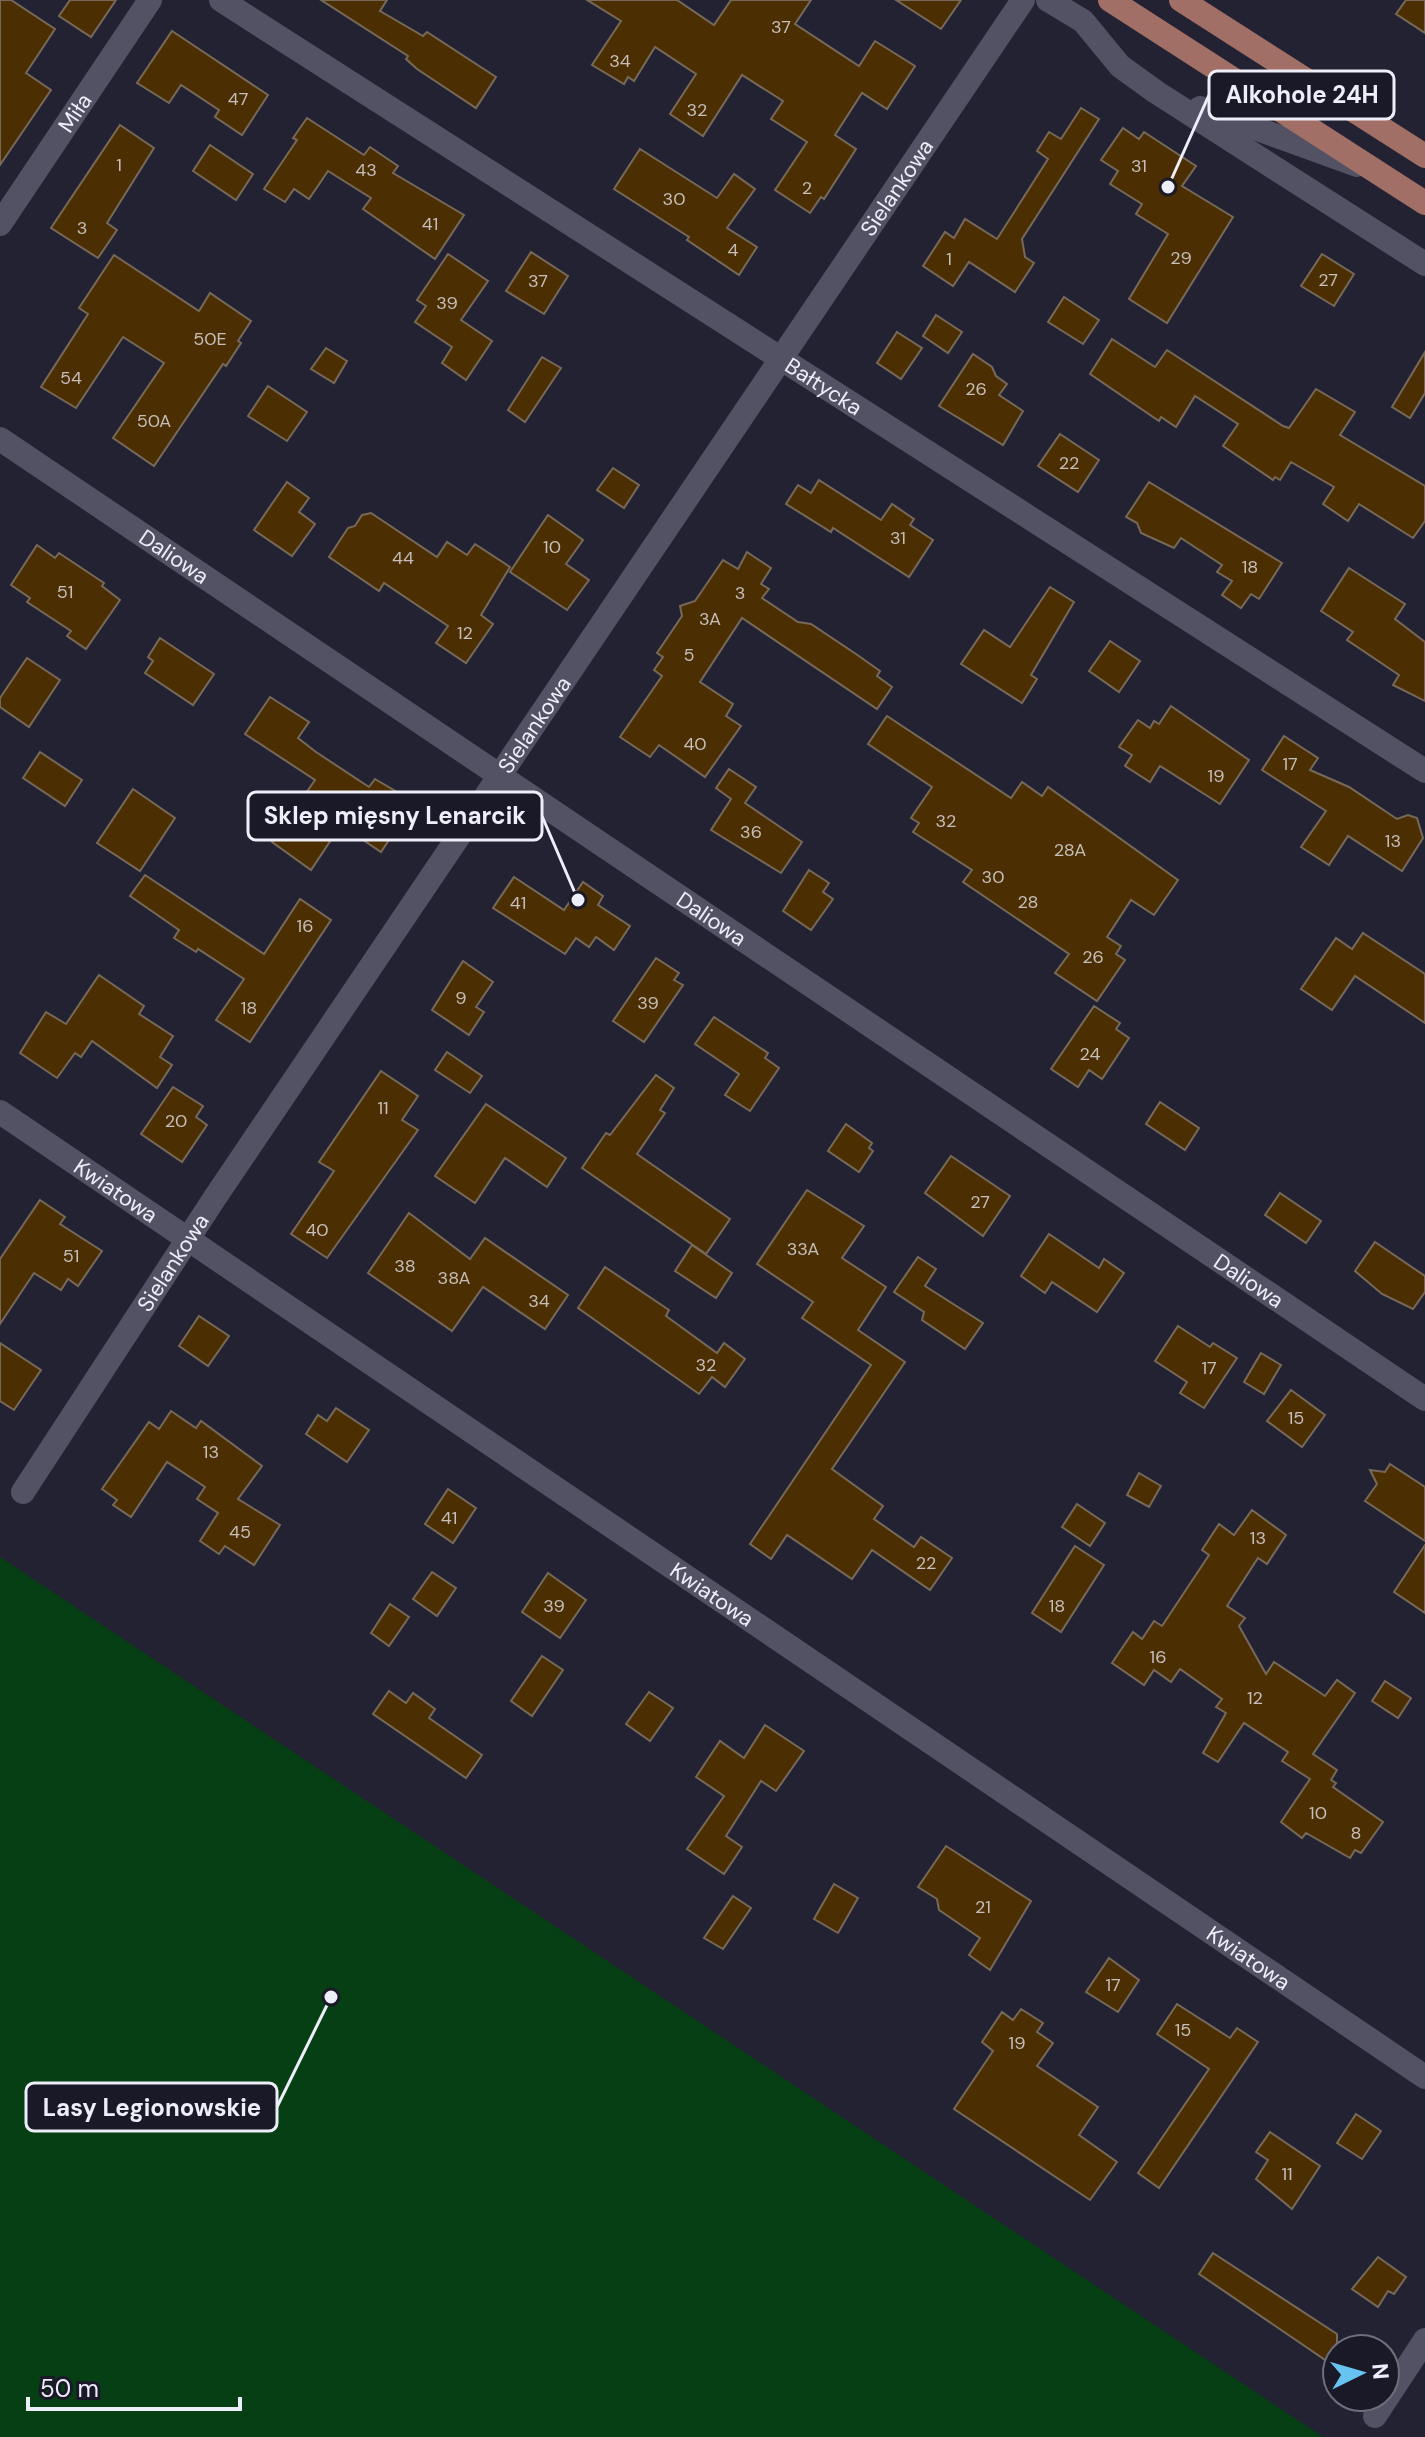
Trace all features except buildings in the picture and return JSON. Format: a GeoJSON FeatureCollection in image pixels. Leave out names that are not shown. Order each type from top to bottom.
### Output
{"type":"FeatureCollection","features":[{"type":"Feature","properties":{"kind":"main road"},"geometry":{"type":"LineString","coordinates":[[1110,0],[1425,203]]}},
{"type":"Feature","properties":{"kind":"main road"},"geometry":{"type":"LineString","coordinates":[[1181,0],[1425,156]]}},
{"type":"Feature","properties":{"kind":"street","name":"Miła"},"geometry":{"type":"LineString","coordinates":[[0,224],[150,0]]}},
{"type":"Feature","properties":{"kind":"street","name":"Bałtycka"},"geometry":{"type":"LineString","coordinates":[[221,0],[1425,771]]}},
{"type":"Feature","properties":{"kind":"street","name":"Sielankowa"},"geometry":{"type":"LineString","coordinates":[[23,1492],[188,1238],[1023,0]]}},
{"type":"Feature","properties":{"kind":"street"},"geometry":{"type":"LineString","coordinates":[[1048,0],[1083,21],[1120,66],[1156,92],[1425,264]]}},
{"type":"Feature","properties":{"kind":"street"},"geometry":{"type":"LineString","coordinates":[[1156,92],[1379,174]]}},
{"type":"Feature","properties":{"kind":"street","name":"Daliowa"},"geometry":{"type":"LineString","coordinates":[[0,439],[1425,1399]]}},
{"type":"Feature","properties":{"kind":"street","name":"Kwiatowa"},"geometry":{"type":"LineString","coordinates":[[0,1112],[1425,2077]]}},
{"type":"Feature","properties":{"kind":"street"},"geometry":{"type":"LineString","coordinates":[[1375,2416],[1425,2340]]}},
{"type":"Feature","properties":{"kind":"green space"},"geometry":{"type":"Polygon","coordinates":[[[0,1557],[1323,2437],[0,2437],[0,1557]]]}},
{"type":"Feature","properties":{"kind":"place","name":"Alkohole 24H"},"geometry":{"type":"Point","coordinates":[1168,187]}},
{"type":"Feature","properties":{"kind":"place","name":"Sklep mięsny Lenarcik"},"geometry":{"type":"Point","coordinates":[578,900]}},
{"type":"Feature","properties":{"kind":"place","name":"Lasy Legionowskie"},"geometry":{"type":"Point","coordinates":[331,1997]}}]}
